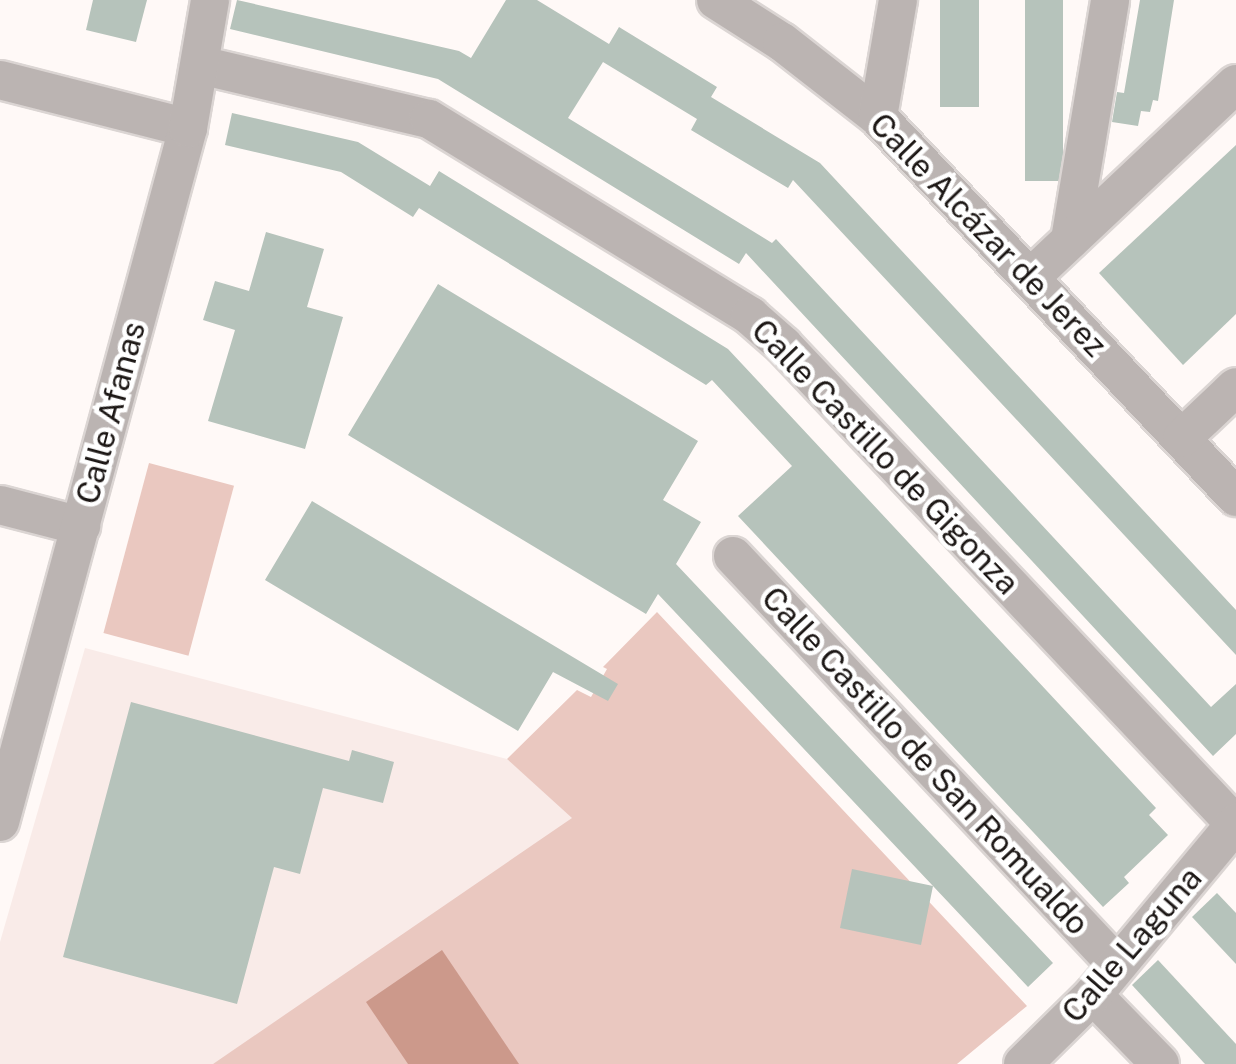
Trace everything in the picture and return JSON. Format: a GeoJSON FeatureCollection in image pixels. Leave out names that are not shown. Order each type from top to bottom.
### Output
{"type":"FeatureCollection","features":[{"type":"Feature","properties":{"kind":"street","name":"Calle Afanas"},"geometry":{"type":"LineString","coordinates":[[0,822],[188,128],[210,0]]}},
{"type":"Feature","properties":{"kind":"street","name":"Calle Alcázar de Jerez"},"geometry":{"type":"LineString","coordinates":[[716,0],[782,42],[878,117],[1236,497]]}},
{"type":"Feature","properties":{"kind":"street"},"geometry":{"type":"LineString","coordinates":[[878,117],[898,0]]}},
{"type":"Feature","properties":{"kind":"street"},"geometry":{"type":"LineString","coordinates":[[1070,240],[1110,0]]}},
{"type":"Feature","properties":{"kind":"street","name":"Calle Castillo de Gigonza"},"geometry":{"type":"LineString","coordinates":[[200,65],[429,119],[750,316],[783,345],[1234,831]]}},
{"type":"Feature","properties":{"kind":"street"},"geometry":{"type":"LineString","coordinates":[[0,80],[188,128]]}},
{"type":"Feature","properties":{"kind":"street"},"geometry":{"type":"LineString","coordinates":[[1030,278],[1236,84]]}},
{"type":"Feature","properties":{"kind":"street"},"geometry":{"type":"LineString","coordinates":[[1182,438],[1236,387]]}},
{"type":"Feature","properties":{"kind":"street"},"geometry":{"type":"LineString","coordinates":[[0,504],[81,526]]}},
{"type":"Feature","properties":{"kind":"street","name":"Calle Castillo de San Romualdo"},"geometry":{"type":"LineString","coordinates":[[733,556],[1117,966]]}},
{"type":"Feature","properties":{"kind":"street","name":"Calle Laguna"},"geometry":{"type":"LineString","coordinates":[[1023,1064],[1094,995],[1234,831]]}},
{"type":"Feature","properties":{"kind":"street"},"geometry":{"type":"LineString","coordinates":[[1094,995],[1160,1064]]}},
{"type":"Feature","properties":{"kind":"shaded area"},"geometry":{"type":"Polygon","coordinates":[[[149,463],[234,486],[188,656],[103,633],[149,463]]]}},
{"type":"Feature","properties":{"kind":"shaded area"},"geometry":{"type":"Polygon","coordinates":[[[657,612],[1027,1006],[957,1064],[213,1064],[572,818],[507,759],[577,690],[591,697],[607,669],[603,667],[657,612]]]}},
{"type":"Feature","properties":{"kind":"shaded area"},"geometry":{"type":"Polygon","coordinates":[[[85,648],[507,759],[574,818],[214,1064],[0,1064],[0,942],[85,648]]]}},
{"type":"Feature","properties":{"kind":"shaded area"},"geometry":{"type":"Polygon","coordinates":[[[442,950],[519,1064],[408,1064],[366,1002],[442,950]]]}},
{"type":"Feature","properties":{"kind":"building"},"geometry":{"type":"Polygon","coordinates":[[[93,0],[147,0],[136,42],[86,30],[93,0]]]}},
{"type":"Feature","properties":{"kind":"building"},"geometry":{"type":"Polygon","coordinates":[[[237,0],[459,51],[471,58],[506,0],[537,0],[609,44],[619,27],[717,87],[711,97],[820,163],[1236,610],[1236,655],[793,180],[788,188],[691,130],[697,119],[603,62],[568,118],[772,243],[776,239],[1211,707],[1236,684],[1236,734],[1213,756],[746,253],[739,264],[438,79],[230,29],[237,0]]]}},
{"type":"Feature","properties":{"kind":"building"},"geometry":{"type":"Polygon","coordinates":[[[940,0],[979,0],[979,107],[940,107],[940,0]]]}},
{"type":"Feature","properties":{"kind":"building"},"geometry":{"type":"Polygon","coordinates":[[[1025,0],[1063,0],[1063,181],[1025,181],[1025,0]]]}},
{"type":"Feature","properties":{"kind":"building"},"geometry":{"type":"Polygon","coordinates":[[[1140,0],[1174,0],[1158,101],[1153,100],[1150,112],[1141,111],[1138,126],[1112,122],[1117,92],[1124,93],[1140,0]]]}},
{"type":"Feature","properties":{"kind":"building"},"geometry":{"type":"Polygon","coordinates":[[[232,113],[358,142],[430,186],[439,171],[728,349],[1156,808],[1149,815],[1168,835],[1124,877],[1129,883],[1103,907],[738,516],[792,466],[712,380],[706,385],[419,208],[413,217],[341,172],[225,145],[232,113]]]}},
{"type":"Feature","properties":{"kind":"building"},"geometry":{"type":"Polygon","coordinates":[[[1236,145],[1236,314],[1183,365],[1099,273],[1236,145]]]}},
{"type":"Feature","properties":{"kind":"building"},"geometry":{"type":"Polygon","coordinates":[[[266,232],[324,249],[307,307],[343,317],[305,449],[208,421],[235,330],[203,320],[215,281],[249,291],[266,232]]]}},
{"type":"Feature","properties":{"kind":"building"},"geometry":{"type":"Polygon","coordinates":[[[438,284],[698,441],[663,500],[701,522],[676,564],[1053,963],[1028,987],[658,594],[646,614],[348,435],[438,284]]]}},
{"type":"Feature","properties":{"kind":"building"},"geometry":{"type":"Polygon","coordinates":[[[312,501],[618,684],[608,701],[553,672],[518,731],[265,580],[312,501]]]}},
{"type":"Feature","properties":{"kind":"building"},"geometry":{"type":"Polygon","coordinates":[[[131,702],[349,761],[352,750],[394,762],[383,803],[323,788],[300,874],[274,867],[237,1004],[63,957],[131,702]]]}},
{"type":"Feature","properties":{"kind":"building"},"geometry":{"type":"Polygon","coordinates":[[[852,869],[933,886],[921,945],[840,928],[852,869]]]}},
{"type":"Feature","properties":{"kind":"building"},"geometry":{"type":"Polygon","coordinates":[[[1217,893],[1236,913],[1236,964],[1192,917],[1217,893]]]}},
{"type":"Feature","properties":{"kind":"building"},"geometry":{"type":"Polygon","coordinates":[[[1158,960],[1236,1044],[1236,1064],[1205,1064],[1132,985],[1158,960]]]}}]}
